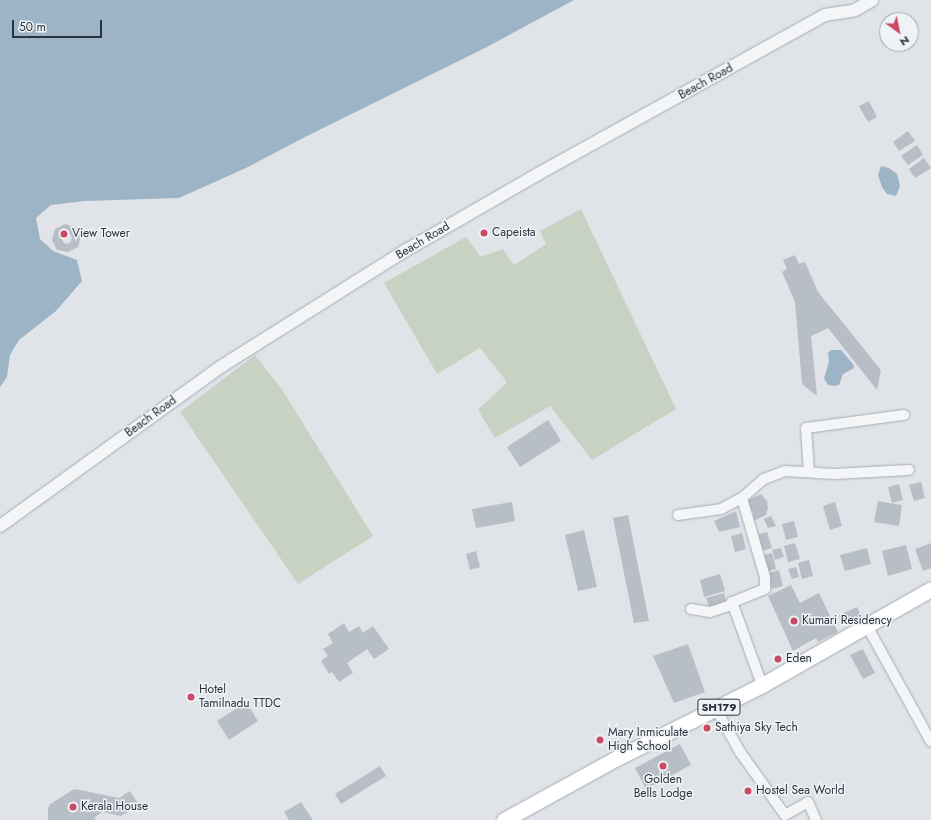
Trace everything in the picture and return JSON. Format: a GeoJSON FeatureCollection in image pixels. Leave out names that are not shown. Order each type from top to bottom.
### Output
{"type":"FeatureCollection","features":[{"type":"Feature","properties":{"kind":"main road","name":"SH179"},"geometry":{"type":"LineString","coordinates":[[504,820],[617,758],[762,685],[931,589]]}},
{"type":"Feature","properties":{"kind":"street","name":"Beach Road"},"geometry":{"type":"LineString","coordinates":[[0,526],[222,366],[404,252],[538,174],[825,15],[855,10],[872,0]]}},
{"type":"Feature","properties":{"kind":"street"},"geometry":{"type":"LineString","coordinates":[[808,472],[806,428],[904,415]]}},
{"type":"Feature","properties":{"kind":"street"},"geometry":{"type":"LineString","coordinates":[[678,515],[721,509],[742,498],[764,479],[785,471],[834,474],[909,470]]}},
{"type":"Feature","properties":{"kind":"street"},"geometry":{"type":"LineString","coordinates":[[691,609],[710,612],[729,606],[732,602],[765,589],[765,577],[742,498]]}},
{"type":"Feature","properties":{"kind":"street"},"geometry":{"type":"LineString","coordinates":[[732,602],[762,685]]}},
{"type":"Feature","properties":{"kind":"street"},"geometry":{"type":"LineString","coordinates":[[867,626],[931,742]]}},
{"type":"Feature","properties":{"kind":"street"},"geometry":{"type":"LineString","coordinates":[[716,709],[740,752],[785,815],[808,802],[816,820]]}},
{"type":"Feature","properties":{"kind":"green space"},"geometry":{"type":"Polygon","coordinates":[[[581,209],[676,409],[592,460],[550,406],[495,438],[478,410],[507,382],[480,348],[437,374],[384,283],[466,237],[481,257],[503,249],[514,265],[546,244],[540,231],[581,209]]]}},
{"type":"Feature","properties":{"kind":"green space"},"geometry":{"type":"Polygon","coordinates":[[[255,355],[281,388],[373,536],[298,584],[180,412],[255,355]]]}},
{"type":"Feature","properties":{"kind":"water"},"geometry":{"type":"Polygon","coordinates":[[[0,0],[574,0],[485,48],[307,136],[246,168],[179,198],[85,201],[51,205],[36,218],[40,239],[53,251],[77,260],[82,281],[56,311],[19,340],[10,355],[7,377],[0,387],[0,0]]]}},
{"type":"Feature","properties":{"kind":"water"},"geometry":{"type":"Polygon","coordinates":[[[881,166],[889,168],[897,174],[900,186],[896,196],[887,194],[882,187],[878,175],[881,166]]]}},
{"type":"Feature","properties":{"kind":"water"},"geometry":{"type":"Polygon","coordinates":[[[831,350],[841,350],[853,364],[854,368],[843,374],[839,385],[833,386],[828,385],[824,378],[829,362],[828,353],[831,350]]]}},
{"type":"Feature","properties":{"kind":"building"},"geometry":{"type":"Polygon","coordinates":[[[869,101],[877,117],[868,122],[859,106],[869,101]]]}},
{"type":"Feature","properties":{"kind":"building"},"geometry":{"type":"Polygon","coordinates":[[[908,131],[915,141],[899,151],[893,142],[908,131]]]}},
{"type":"Feature","properties":{"kind":"building"},"geometry":{"type":"Polygon","coordinates":[[[917,145],[923,155],[908,165],[901,156],[917,145]]]}},
{"type":"Feature","properties":{"kind":"building"},"geometry":{"type":"Polygon","coordinates":[[[924,158],[931,168],[915,178],[909,169],[924,158]]]}},
{"type":"Feature","properties":{"kind":"building"},"geometry":{"type":"Polygon","coordinates":[[[65,224],[75,227],[81,236],[78,247],[68,252],[57,250],[52,240],[55,229],[65,224]],[[66,233],[62,235],[64,243],[68,244],[71,241],[72,237],[70,234],[66,233]]]}},
{"type":"Feature","properties":{"kind":"building"},"geometry":{"type":"Polygon","coordinates":[[[795,255],[799,264],[805,262],[818,292],[881,370],[877,390],[828,328],[811,336],[817,396],[802,384],[795,302],[782,272],[787,269],[783,260],[795,255]]]}},
{"type":"Feature","properties":{"kind":"building"},"geometry":{"type":"Polygon","coordinates":[[[548,420],[561,441],[520,467],[507,447],[548,420]]]}},
{"type":"Feature","properties":{"kind":"building"},"geometry":{"type":"Polygon","coordinates":[[[921,482],[925,498],[914,501],[909,485],[921,482]]]}},
{"type":"Feature","properties":{"kind":"building"},"geometry":{"type":"Polygon","coordinates":[[[899,484],[903,500],[892,503],[888,487],[899,484]]]}},
{"type":"Feature","properties":{"kind":"building"},"geometry":{"type":"Polygon","coordinates":[[[761,494],[767,501],[768,508],[766,515],[753,521],[751,517],[754,515],[746,501],[761,494]]]}},
{"type":"Feature","properties":{"kind":"building"},"geometry":{"type":"Polygon","coordinates":[[[878,501],[902,505],[899,526],[874,522],[878,501]]]}},
{"type":"Feature","properties":{"kind":"building"},"geometry":{"type":"Polygon","coordinates":[[[512,502],[515,521],[476,528],[472,509],[512,502]]]}},
{"type":"Feature","properties":{"kind":"building"},"geometry":{"type":"Polygon","coordinates":[[[835,502],[842,526],[830,530],[823,506],[835,502]]]}},
{"type":"Feature","properties":{"kind":"building"},"geometry":{"type":"Polygon","coordinates":[[[736,511],[740,527],[719,532],[714,521],[736,511]]]}},
{"type":"Feature","properties":{"kind":"building"},"geometry":{"type":"Polygon","coordinates":[[[628,515],[649,621],[634,623],[613,518],[628,515]]]}},
{"type":"Feature","properties":{"kind":"building"},"geometry":{"type":"Polygon","coordinates":[[[771,516],[776,526],[768,528],[764,519],[771,516]]]}},
{"type":"Feature","properties":{"kind":"building"},"geometry":{"type":"Polygon","coordinates":[[[794,521],[798,537],[786,540],[782,524],[794,521]]]}},
{"type":"Feature","properties":{"kind":"building"},"geometry":{"type":"Polygon","coordinates":[[[584,530],[597,587],[578,591],[565,535],[584,530]]]}},
{"type":"Feature","properties":{"kind":"building"},"geometry":{"type":"Polygon","coordinates":[[[767,532],[772,548],[760,551],[756,535],[767,532]]]}},
{"type":"Feature","properties":{"kind":"building"},"geometry":{"type":"Polygon","coordinates":[[[742,533],[746,549],[735,552],[731,536],[742,533]]]}},
{"type":"Feature","properties":{"kind":"building"},"geometry":{"type":"Polygon","coordinates":[[[795,543],[800,559],[788,562],[784,546],[795,543]]]}},
{"type":"Feature","properties":{"kind":"building"},"geometry":{"type":"Polygon","coordinates":[[[931,543],[931,568],[923,571],[915,549],[931,543]]]}},
{"type":"Feature","properties":{"kind":"building"},"geometry":{"type":"Polygon","coordinates":[[[906,545],[912,569],[888,576],[882,551],[906,545]]]}},
{"type":"Feature","properties":{"kind":"building"},"geometry":{"type":"Polygon","coordinates":[[[781,548],[784,557],[775,560],[772,550],[781,548]]]}},
{"type":"Feature","properties":{"kind":"building"},"geometry":{"type":"Polygon","coordinates":[[[867,548],[871,564],[845,571],[840,555],[867,548]]]}},
{"type":"Feature","properties":{"kind":"building"},"geometry":{"type":"Polygon","coordinates":[[[476,551],[480,567],[470,570],[466,554],[476,551]]]}},
{"type":"Feature","properties":{"kind":"building"},"geometry":{"type":"Polygon","coordinates":[[[772,553],[776,569],[765,572],[760,556],[772,553]]]}},
{"type":"Feature","properties":{"kind":"building"},"geometry":{"type":"Polygon","coordinates":[[[809,560],[813,576],[802,579],[798,563],[809,560]]]}},
{"type":"Feature","properties":{"kind":"building"},"geometry":{"type":"Polygon","coordinates":[[[796,567],[799,577],[792,579],[788,569],[796,567]]]}},
{"type":"Feature","properties":{"kind":"building"},"geometry":{"type":"Polygon","coordinates":[[[779,570],[783,586],[772,589],[768,573],[779,570]]]}},
{"type":"Feature","properties":{"kind":"building"},"geometry":{"type":"Polygon","coordinates":[[[720,574],[725,591],[704,597],[700,580],[720,574]]]}},
{"type":"Feature","properties":{"kind":"building","name":"Kumari Residency"},"geometry":{"type":"Polygon","coordinates":[[[791,585],[800,603],[819,593],[838,632],[818,642],[816,638],[793,651],[768,596],[791,585]]]}},
{"type":"Feature","properties":{"kind":"building"},"geometry":{"type":"Polygon","coordinates":[[[724,593],[727,604],[710,609],[706,598],[724,593]]]}},
{"type":"Feature","properties":{"kind":"building"},"geometry":{"type":"Polygon","coordinates":[[[857,607],[861,617],[842,624],[839,615],[857,607]]]}},
{"type":"Feature","properties":{"kind":"building"},"geometry":{"type":"Polygon","coordinates":[[[344,623],[349,632],[359,626],[363,633],[373,626],[389,649],[374,659],[367,649],[347,663],[353,673],[339,682],[332,672],[329,674],[321,661],[328,656],[323,649],[333,643],[328,634],[344,623]]]}},
{"type":"Feature","properties":{"kind":"building"},"geometry":{"type":"Polygon","coordinates":[[[688,644],[705,692],[674,703],[653,656],[688,644]]]}},
{"type":"Feature","properties":{"kind":"building"},"geometry":{"type":"Polygon","coordinates":[[[863,649],[875,673],[863,679],[850,655],[863,649]]]}},
{"type":"Feature","properties":{"kind":"building"},"geometry":{"type":"Polygon","coordinates":[[[246,702],[258,721],[229,740],[217,721],[246,702]]]}},
{"type":"Feature","properties":{"kind":"building","name":"Golden Bells Lodge"},"geometry":{"type":"Polygon","coordinates":[[[680,744],[691,765],[646,789],[635,768],[680,744]]]}},
{"type":"Feature","properties":{"kind":"building"},"geometry":{"type":"Polygon","coordinates":[[[380,766],[386,776],[341,804],[335,794],[380,766]]]}},
{"type":"Feature","properties":{"kind":"building"},"geometry":{"type":"Polygon","coordinates":[[[74,789],[75,791],[75,789],[119,798],[130,791],[139,805],[121,816],[102,812],[94,818],[96,820],[48,820],[49,805],[74,789]]]}},
{"type":"Feature","properties":{"kind":"building"},"geometry":{"type":"Polygon","coordinates":[[[301,802],[313,820],[289,820],[284,812],[301,802]]]}},
{"type":"Feature","properties":{"kind":"place","name":"Capeista"},"geometry":{"type":"Point","coordinates":[484,233]}},
{"type":"Feature","properties":{"kind":"place","name":"View Tower"},"geometry":{"type":"Point","coordinates":[64,234]}},
{"type":"Feature","properties":{"kind":"place","name":"Kumari Residency"},"geometry":{"type":"Point","coordinates":[794,621]}},
{"type":"Feature","properties":{"kind":"place","name":"Eden"},"geometry":{"type":"Point","coordinates":[778,659]}},
{"type":"Feature","properties":{"kind":"place","name":"Hotel Tamilnadu TTDC"},"geometry":{"type":"Point","coordinates":[191,697]}},
{"type":"Feature","properties":{"kind":"place","name":"Sathiya Sky Tech"},"geometry":{"type":"Point","coordinates":[707,728]}},
{"type":"Feature","properties":{"kind":"place","name":"Mary Inmiculate High School"},"geometry":{"type":"Point","coordinates":[600,740]}},
{"type":"Feature","properties":{"kind":"place","name":"Golden Bells Lodge"},"geometry":{"type":"Point","coordinates":[663,766]}},
{"type":"Feature","properties":{"kind":"place","name":"Hostel Sea World"},"geometry":{"type":"Point","coordinates":[748,791]}},
{"type":"Feature","properties":{"kind":"place","name":"Kerala House"},"geometry":{"type":"Point","coordinates":[73,807]}}]}
